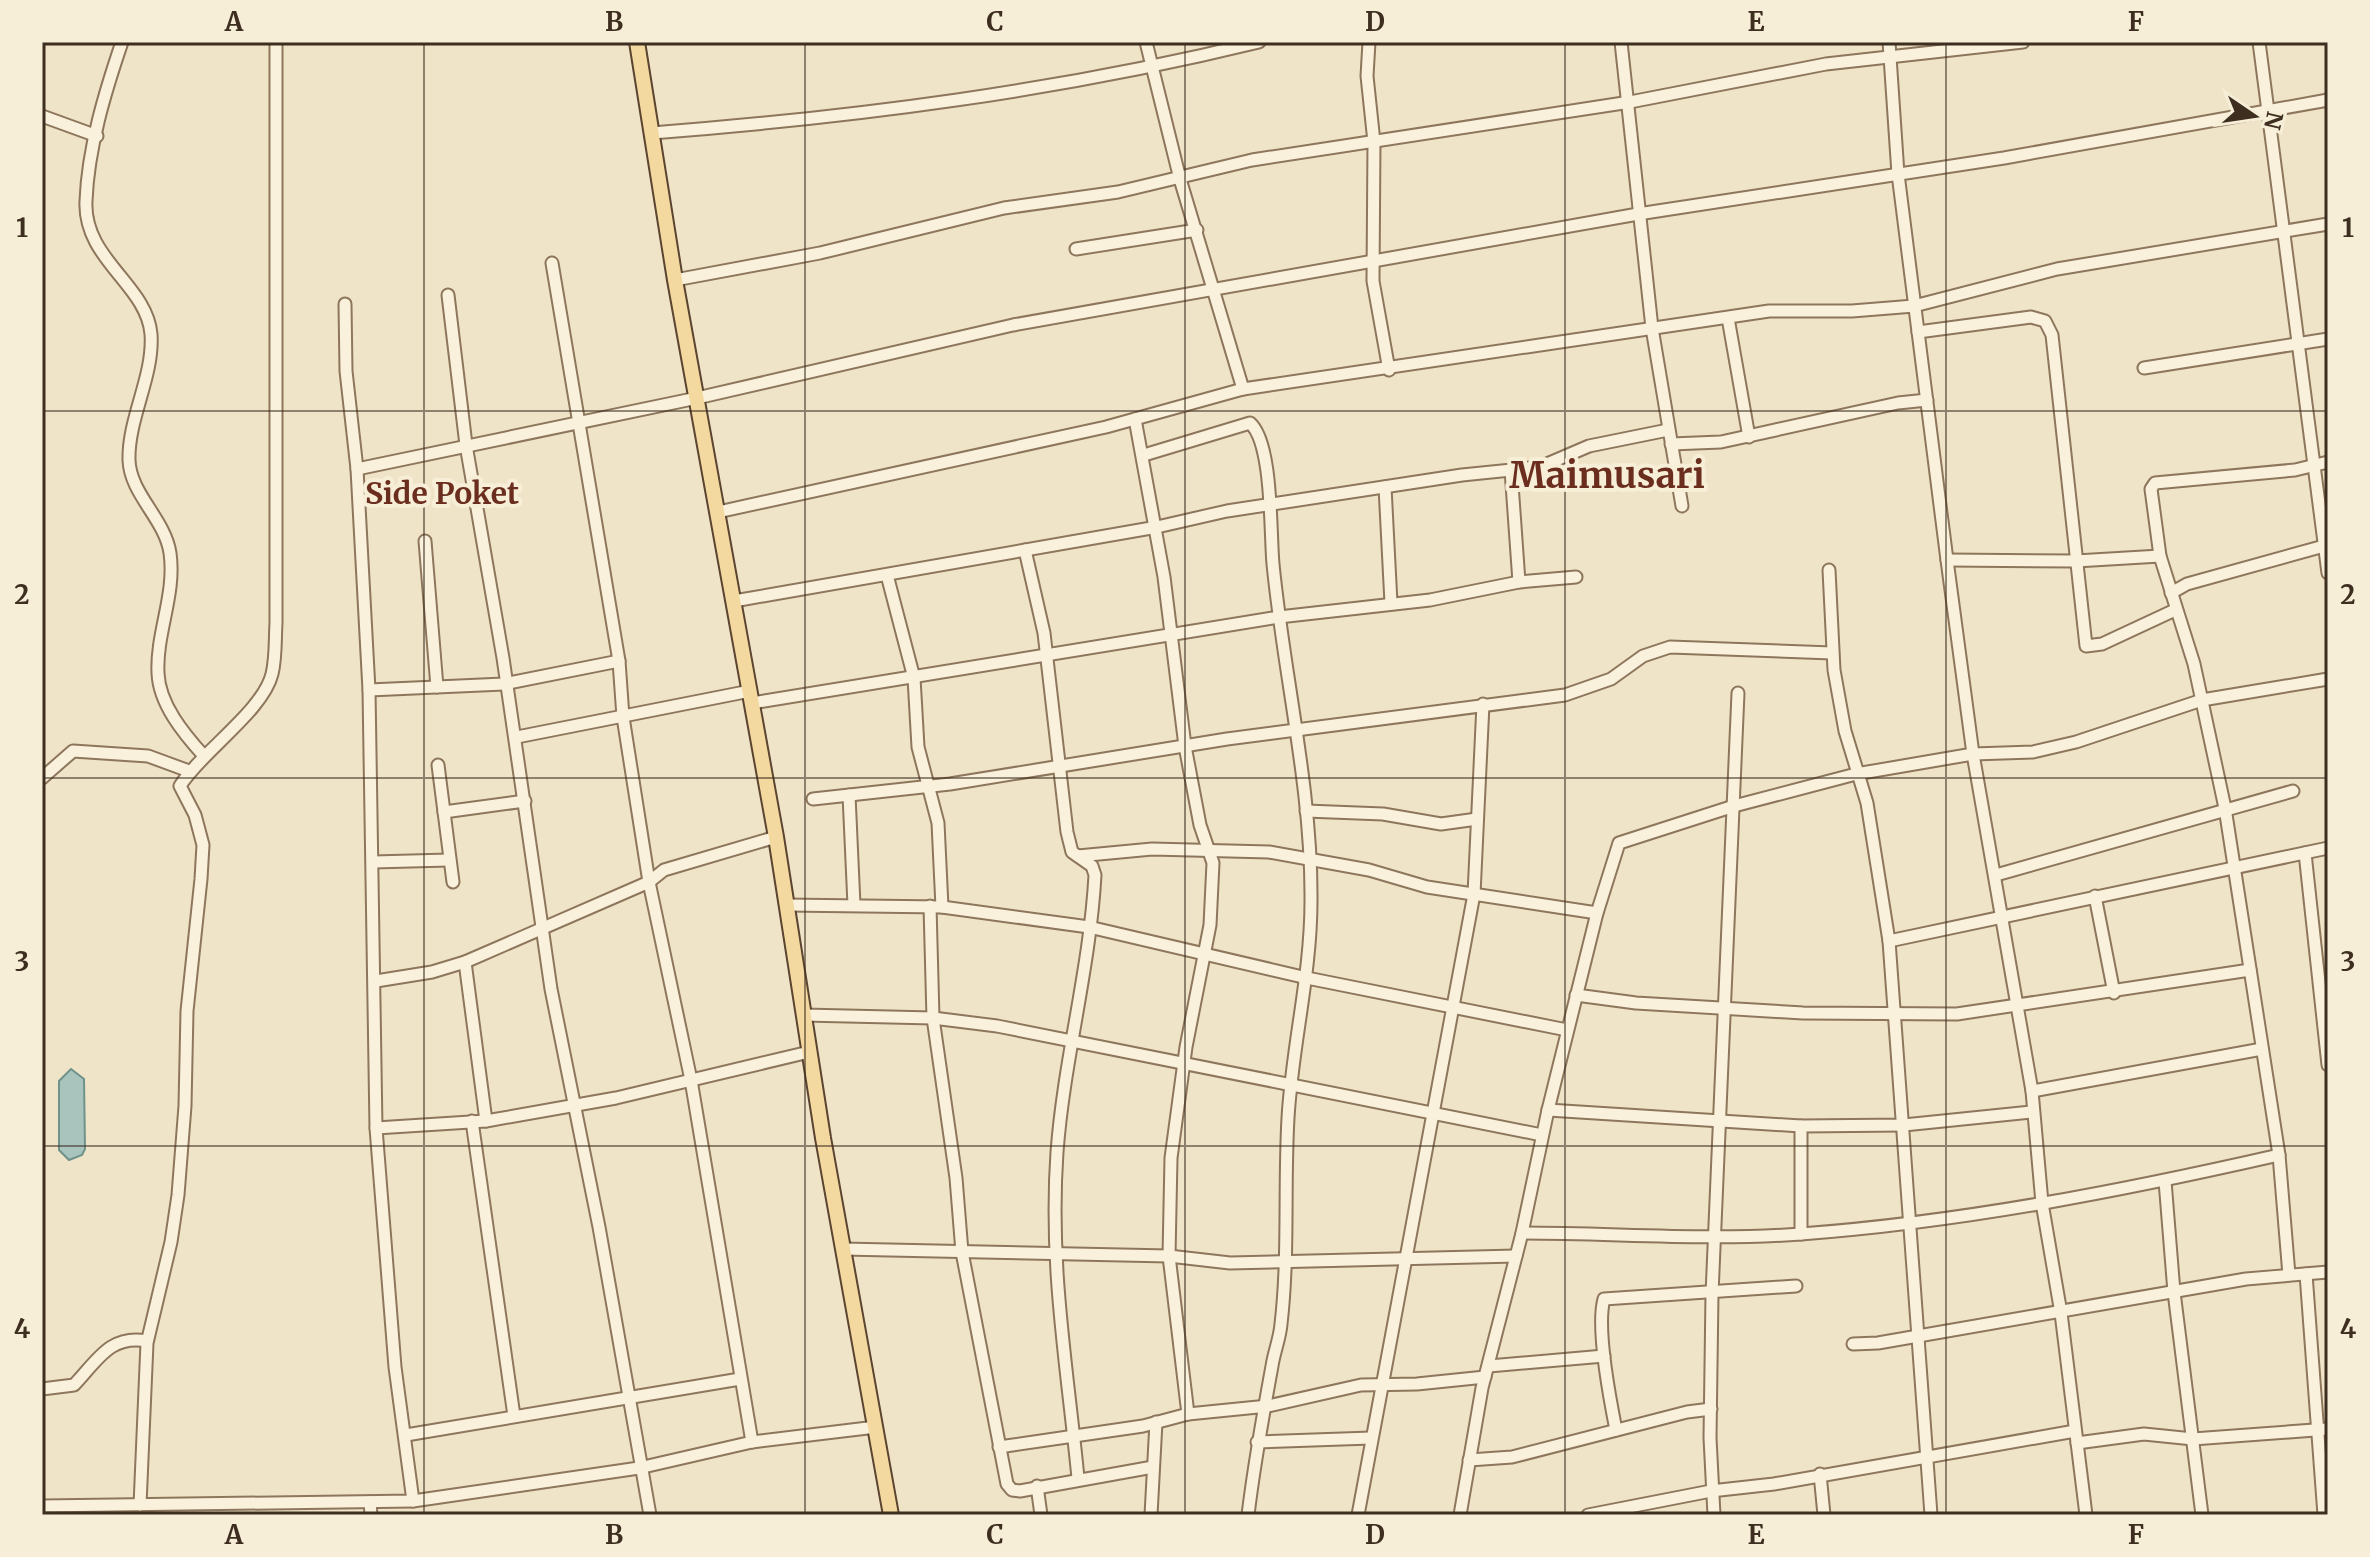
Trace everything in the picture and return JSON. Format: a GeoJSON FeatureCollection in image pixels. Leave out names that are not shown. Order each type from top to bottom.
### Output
{"type":"FeatureCollection","features":[{"type":"Feature","properties":{"kind":"main road"},"geometry":{"type":"LineString","coordinates":[[637,42],[675,280],[776,837],[809,1052],[891,1515]]}},
{"type":"Feature","properties":{"kind":"street"},"geometry":{"type":"LineString","coordinates":[[122,42],[104,93],[85,203],[91,233],[104,258],[142,307],[151,334],[129,458],[131,477],[170,551],[170,603],[158,672],[163,699],[188,738],[204,756]]}},
{"type":"Feature","properties":{"kind":"street"},"geometry":{"type":"LineString","coordinates":[[140,1505],[147,1341],[171,1242],[185,1106],[188,998],[203,845],[195,815],[180,786],[189,771],[233,728],[266,687],[272,674],[276,623],[276,42]]}},
{"type":"Feature","properties":{"kind":"street"},"geometry":{"type":"LineString","coordinates":[[1146,42],[1180,179],[1243,389]]}},
{"type":"Feature","properties":{"kind":"street"},"geometry":{"type":"LineString","coordinates":[[652,133],[1018,92],[1259,42]]}},
{"type":"Feature","properties":{"kind":"street"},"geometry":{"type":"LineString","coordinates":[[1369,42],[1367,76],[1374,142],[1373,281],[1389,370]]}},
{"type":"Feature","properties":{"kind":"street"},"geometry":{"type":"LineString","coordinates":[[1621,42],[1630,102],[1638,214],[1652,328],[1682,506]]}},
{"type":"Feature","properties":{"kind":"street"},"geometry":{"type":"LineString","coordinates":[[1889,42],[1898,174],[1947,560],[1973,754],[2032,1091],[2031,1112],[2042,1203],[2061,1313],[2086,1515]]}},
{"type":"Feature","properties":{"kind":"street"},"geometry":{"type":"LineString","coordinates":[[675,280],[820,253],[1004,208],[1180,179],[1252,160],[1630,102],[1826,64],[2023,42]]}},
{"type":"Feature","properties":{"kind":"street"},"geometry":{"type":"LineString","coordinates":[[2259,42],[2311,465],[2328,573]]}},
{"type":"Feature","properties":{"kind":"street"},"geometry":{"type":"LineString","coordinates":[[357,469],[697,398],[1013,325],[1638,214],[1898,174],[2328,100]]}},
{"type":"Feature","properties":{"kind":"street"},"geometry":{"type":"LineString","coordinates":[[42,116],[67,128],[97,136]]}},
{"type":"Feature","properties":{"kind":"street"},"geometry":{"type":"LineString","coordinates":[[718,512],[817,493],[1135,419],[1243,389],[1389,370],[1769,311],[1852,311],[1914,306],[2057,269],[2328,224]]}},
{"type":"Feature","properties":{"kind":"street"},"geometry":{"type":"LineString","coordinates":[[1076,249],[1197,230]]}},
{"type":"Feature","properties":{"kind":"street"},"geometry":{"type":"LineString","coordinates":[[552,263],[576,421],[619,661],[623,717],[649,882],[691,1080],[752,1442]]}},
{"type":"Feature","properties":{"kind":"street"},"geometry":{"type":"LineString","coordinates":[[448,295],[466,445],[503,658],[504,684],[517,737],[551,989],[650,1515]]}},
{"type":"Feature","properties":{"kind":"street"},"geometry":{"type":"LineString","coordinates":[[345,304],[346,371],[357,469],[364,650],[369,690],[376,1128],[395,1367],[413,1501]]}},
{"type":"Feature","properties":{"kind":"street"},"geometry":{"type":"LineString","coordinates":[[1918,332],[2031,317],[2045,321],[2052,335],[2066,445],[2086,646],[2102,644],[2175,610]]}},
{"type":"Feature","properties":{"kind":"street"},"geometry":{"type":"LineString","coordinates":[[1728,318],[1749,437]]}},
{"type":"Feature","properties":{"kind":"street"},"geometry":{"type":"LineString","coordinates":[[2144,368],[2328,339]]}},
{"type":"Feature","properties":{"kind":"street"},"geometry":{"type":"LineString","coordinates":[[1671,444],[1721,442],[1898,403],[1927,400]]}},
{"type":"Feature","properties":{"kind":"street"},"geometry":{"type":"LineString","coordinates":[[1135,419],[1157,527],[1185,746],[1200,825],[1209,849],[1214,885],[1171,1158],[1169,1256],[1188,1414]]}},
{"type":"Feature","properties":{"kind":"street"},"geometry":{"type":"LineString","coordinates":[[1144,455],[1250,423],[1256,429],[1269,504],[1279,617],[1306,811],[1310,859],[1307,978],[1288,1117],[1286,1263],[1281,1328],[1272,1365],[1268,1406],[1257,1442],[1248,1515]]}},
{"type":"Feature","properties":{"kind":"street"},"geometry":{"type":"LineString","coordinates":[[734,601],[1157,527],[1269,504],[1540,467],[1589,446],[1668,430]]}},
{"type":"Feature","properties":{"kind":"street"},"geometry":{"type":"LineString","coordinates":[[2289,1275],[2279,1155],[2225,808],[2202,700],[2160,556],[2151,489],[2155,483],[2211,480],[2328,462]]}},
{"type":"Feature","properties":{"kind":"street"},"geometry":{"type":"LineString","coordinates":[[1511,470],[1519,582]]}},
{"type":"Feature","properties":{"kind":"street"},"geometry":{"type":"LineString","coordinates":[[1385,487],[1391,603]]}},
{"type":"Feature","properties":{"kind":"street"},"geometry":{"type":"LineString","coordinates":[[425,541],[437,687]]}},
{"type":"Feature","properties":{"kind":"street"},"geometry":{"type":"LineString","coordinates":[[2171,593],[2187,584],[2324,546]]}},
{"type":"Feature","properties":{"kind":"street"},"geometry":{"type":"LineString","coordinates":[[1025,550],[1038,597],[1067,832],[1072,852],[1092,866],[1095,875],[1057,1149],[1054,1253],[1058,1319],[1078,1478]]}},
{"type":"Feature","properties":{"kind":"street"},"geometry":{"type":"LineString","coordinates":[[1947,560],[2076,561],[2160,556]]}},
{"type":"Feature","properties":{"kind":"street"},"geometry":{"type":"LineString","coordinates":[[1829,570],[1832,653],[1856,774],[1867,803],[1889,941],[1892,1016],[1904,1125],[1904,1184],[1920,1335],[1931,1515]]}},
{"type":"Feature","properties":{"kind":"street"},"geometry":{"type":"LineString","coordinates":[[887,575],[914,678],[918,747],[938,823],[933,1018],[956,1178],[962,1252],[1007,1484],[1012,1490],[1153,1467]]}},
{"type":"Feature","properties":{"kind":"street"},"geometry":{"type":"LineString","coordinates":[[517,737],[751,697],[914,678],[1279,617],[1430,600],[1519,582],[1576,577]]}},
{"type":"Feature","properties":{"kind":"street"},"geometry":{"type":"LineString","coordinates":[[813,799],[927,787],[1185,746],[1565,695],[1611,679],[1643,656],[1670,647],[1832,653]]}},
{"type":"Feature","properties":{"kind":"street"},"geometry":{"type":"LineString","coordinates":[[369,690],[504,684],[619,661]]}},
{"type":"Feature","properties":{"kind":"street"},"geometry":{"type":"LineString","coordinates":[[1460,1515],[1487,1371],[1522,1233],[1567,1030],[1614,853],[1624,838],[1856,774],[1973,754],[2033,752],[2076,742],[2202,700],[2328,679]]}},
{"type":"Feature","properties":{"kind":"street"},"geometry":{"type":"LineString","coordinates":[[1714,1515],[1711,1491],[1712,1294],[1738,693]]}},
{"type":"Feature","properties":{"kind":"street"},"geometry":{"type":"LineString","coordinates":[[1358,1515],[1474,894],[1483,704]]}},
{"type":"Feature","properties":{"kind":"street"},"geometry":{"type":"LineString","coordinates":[[42,778],[73,751],[148,756],[189,771]]}},
{"type":"Feature","properties":{"kind":"street"},"geometry":{"type":"LineString","coordinates":[[438,765],[453,882]]}},
{"type":"Feature","properties":{"kind":"street"},"geometry":{"type":"LineString","coordinates":[[1996,875],[2293,791]]}},
{"type":"Feature","properties":{"kind":"street"},"geometry":{"type":"LineString","coordinates":[[849,795],[854,905]]}},
{"type":"Feature","properties":{"kind":"street"},"geometry":{"type":"LineString","coordinates":[[444,812],[525,801]]}},
{"type":"Feature","properties":{"kind":"street"},"geometry":{"type":"LineString","coordinates":[[1306,811],[1383,814],[1441,824],[1477,819]]}},
{"type":"Feature","properties":{"kind":"street"},"geometry":{"type":"LineString","coordinates":[[376,981],[432,972],[465,962],[649,882],[664,870],[776,837]]}},
{"type":"Feature","properties":{"kind":"street"},"geometry":{"type":"LineString","coordinates":[[1889,941],[2328,848]]}},
{"type":"Feature","properties":{"kind":"street"},"geometry":{"type":"LineString","coordinates":[[1078,856],[1209,849],[1269,852],[1474,894],[1597,913]]}},
{"type":"Feature","properties":{"kind":"street"},"geometry":{"type":"LineString","coordinates":[[2305,853],[2328,1065]]}},
{"type":"Feature","properties":{"kind":"street"},"geometry":{"type":"LineString","coordinates":[[373,862],[449,860]]}},
{"type":"Feature","properties":{"kind":"street"},"geometry":{"type":"LineString","coordinates":[[2095,896],[2114,993]]}},
{"type":"Feature","properties":{"kind":"street"},"geometry":{"type":"LineString","coordinates":[[786,905],[936,906],[1089,927],[1307,978],[1567,1030]]}},
{"type":"Feature","properties":{"kind":"street"},"geometry":{"type":"LineString","coordinates":[[465,962],[486,1121]]}},
{"type":"Feature","properties":{"kind":"street"},"geometry":{"type":"LineString","coordinates":[[1576,995],[1636,1003],[1892,1016],[1957,1014],[2114,993],[2250,970]]}},
{"type":"Feature","properties":{"kind":"street"},"geometry":{"type":"LineString","coordinates":[[804,1015],[933,1018],[997,1026],[1542,1135]]}},
{"type":"Feature","properties":{"kind":"street"},"geometry":{"type":"LineString","coordinates":[[2032,1091],[2262,1049]]}},
{"type":"Feature","properties":{"kind":"street"},"geometry":{"type":"LineString","coordinates":[[376,1128],[486,1121],[575,1105],[809,1052]]}},
{"type":"Feature","properties":{"kind":"street"},"geometry":{"type":"LineString","coordinates":[[1548,1110],[1801,1126],[1904,1125],[2031,1112]]}},
{"type":"Feature","properties":{"kind":"street"},"geometry":{"type":"LineString","coordinates":[[472,1121],[514,1416]]}},
{"type":"Feature","properties":{"kind":"street"},"geometry":{"type":"LineString","coordinates":[[1801,1126],[1801,1234]]}},
{"type":"Feature","properties":{"kind":"street"},"geometry":{"type":"LineString","coordinates":[[1522,1233],[1801,1234],[1909,1223],[2165,1181],[2279,1155]]}},
{"type":"Feature","properties":{"kind":"street"},"geometry":{"type":"LineString","coordinates":[[2165,1181],[2174,1292],[2202,1515]]}},
{"type":"Feature","properties":{"kind":"street"},"geometry":{"type":"LineString","coordinates":[[843,1249],[1169,1256],[1230,1263],[1516,1256]]}},
{"type":"Feature","properties":{"kind":"street"},"geometry":{"type":"LineString","coordinates":[[1853,1344],[2061,1313],[2174,1292],[2328,1272]]}},
{"type":"Feature","properties":{"kind":"street"},"geometry":{"type":"LineString","coordinates":[[2306,1274],[2315,1431],[2324,1515],[2316,1515]]}},
{"type":"Feature","properties":{"kind":"street"},"geometry":{"type":"LineString","coordinates":[[1616,1430],[1604,1356],[1604,1299],[1626,1295],[1712,1294],[1796,1286]]}},
{"type":"Feature","properties":{"kind":"street"},"geometry":{"type":"LineString","coordinates":[[42,1389],[74,1385],[104,1350],[118,1342],[131,1338],[147,1341]]}},
{"type":"Feature","properties":{"kind":"street"},"geometry":{"type":"LineString","coordinates":[[999,1447],[1188,1414],[1268,1406],[1361,1385],[1604,1356]]}},
{"type":"Feature","properties":{"kind":"street"},"geometry":{"type":"LineString","coordinates":[[406,1435],[740,1379]]}},
{"type":"Feature","properties":{"kind":"street"},"geometry":{"type":"LineString","coordinates":[[1469,1460],[1512,1457],[1711,1409]]}},
{"type":"Feature","properties":{"kind":"street"},"geometry":{"type":"LineString","coordinates":[[1151,1515],[1156,1422]]}},
{"type":"Feature","properties":{"kind":"street"},"geometry":{"type":"LineString","coordinates":[[42,1506],[413,1501],[639,1468],[752,1442],[876,1427]]}},
{"type":"Feature","properties":{"kind":"street"},"geometry":{"type":"LineString","coordinates":[[1588,1515],[1711,1491],[1927,1456],[2076,1437],[2144,1434],[2193,1439],[2328,1429]]}},
{"type":"Feature","properties":{"kind":"street"},"geometry":{"type":"LineString","coordinates":[[1257,1442],[1371,1438]]}},
{"type":"Feature","properties":{"kind":"street"},"geometry":{"type":"LineString","coordinates":[[1820,1474],[1824,1515]]}},
{"type":"Feature","properties":{"kind":"street"},"geometry":{"type":"LineString","coordinates":[[1037,1486],[1041,1515]]}},
{"type":"Feature","properties":{"kind":"street"},"geometry":{"type":"LineString","coordinates":[[370,1502],[371,1515]]}},
{"type":"Feature","properties":{"kind":"water"},"geometry":{"type":"Polygon","coordinates":[[[71,1069],[84,1079],[85,1149],[82,1155],[69,1160],[59,1150],[59,1081],[71,1069]]]}},
{"type":"Feature","properties":{"kind":"district","name":"Maimusari"},"geometry":{"type":"Point","coordinates":[1607,475]}},
{"type":"Feature","properties":{"kind":"district","name":"Side Poket"},"geometry":{"type":"Point","coordinates":[442,494]}}]}
